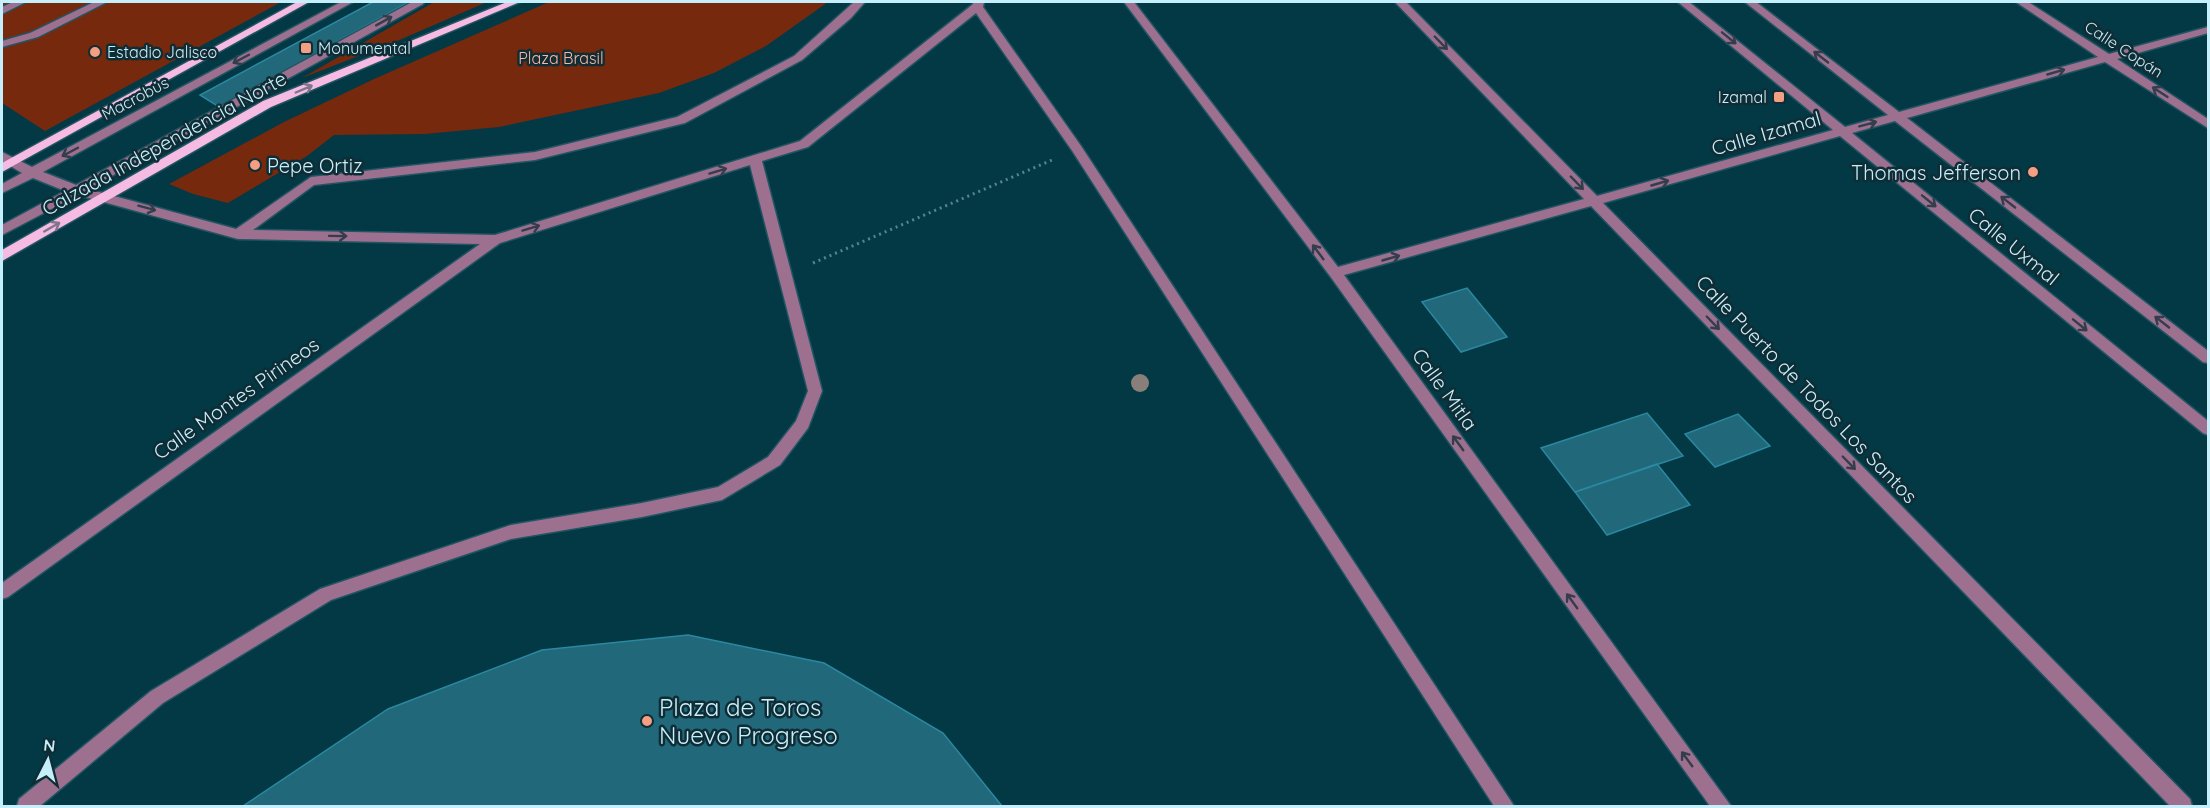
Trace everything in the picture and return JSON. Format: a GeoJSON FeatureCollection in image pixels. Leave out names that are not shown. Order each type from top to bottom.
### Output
{"type":"FeatureCollection","features":[{"type":"Feature","properties":{"kind":"main road"},"geometry":{"type":"LineString","coordinates":[[5,162],[304,2]]}},
{"type":"Feature","properties":{"kind":"main road","name":"Calzada Independencia Norte"},"geometry":{"type":"LineString","coordinates":[[2,256],[267,104],[515,2]]}},
{"type":"Feature","properties":{"kind":"street"},"geometry":{"type":"LineString","coordinates":[[2,11],[21,2]]}},
{"type":"Feature","properties":{"kind":"street"},"geometry":{"type":"LineString","coordinates":[[2,44],[34,34],[102,2]]}},
{"type":"Feature","properties":{"kind":"street","name":"Macrobús"},"geometry":{"type":"LineString","coordinates":[[2,189],[348,2]]}},
{"type":"Feature","properties":{"kind":"street"},"geometry":{"type":"LineString","coordinates":[[2,231],[419,2]]}},
{"type":"Feature","properties":{"kind":"street"},"geometry":{"type":"LineString","coordinates":[[238,234],[310,181],[535,156],[681,120],[798,58],[861,2]]}},
{"type":"Feature","properties":{"kind":"street","name":"Calle Mitla"},"geometry":{"type":"LineString","coordinates":[[1129,2],[1335,273],[1721,807]]}},
{"type":"Feature","properties":{"kind":"street","name":"Calle Puerto de Todos Los Santos"},"geometry":{"type":"LineString","coordinates":[[1400,2],[2183,807]]}},
{"type":"Feature","properties":{"kind":"street","name":"Calle Uxmal"},"geometry":{"type":"LineString","coordinates":[[1683,2],[2208,429]]}},
{"type":"Feature","properties":{"kind":"street","name":"Calle Uxmal"},"geometry":{"type":"LineString","coordinates":[[1750,2],[2208,358]]}},
{"type":"Feature","properties":{"kind":"street","name":"Calle Copán"},"geometry":{"type":"LineString","coordinates":[[2021,2],[2208,124]]}},
{"type":"Feature","properties":{"kind":"street"},"geometry":{"type":"LineString","coordinates":[[5,162],[76,190],[238,234],[495,240],[804,144],[978,4],[1077,149],[1505,807]]}},
{"type":"Feature","properties":{"kind":"street","name":"Calle Izamal"},"geometry":{"type":"LineString","coordinates":[[1335,273],[2208,30]]}},
{"type":"Feature","properties":{"kind":"street"},"geometry":{"type":"LineString","coordinates":[[26,807],[157,697],[326,594],[511,532],[642,510],[722,493],[774,461],[803,424],[815,391],[755,159]]}},
{"type":"Feature","properties":{"kind":"street","name":"Calle Montes Pirineos"},"geometry":{"type":"LineString","coordinates":[[2,591],[495,240]]}},
{"type":"Feature","properties":{"kind":"path"},"geometry":{"type":"LineString","coordinates":[[786,275],[1077,149]]}},
{"type":"Feature","properties":{"kind":"green space","name":"Estadio Jalisco"},"geometry":{"type":"Polygon","coordinates":[[[2,2],[281,2],[45,131],[2,103],[2,2]]]}},
{"type":"Feature","properties":{"kind":"green space"},"geometry":{"type":"Polygon","coordinates":[[[434,2],[487,2],[397,41],[302,78],[434,2]]]}},
{"type":"Feature","properties":{"kind":"green space","name":"Plaza Brasil"},"geometry":{"type":"Polygon","coordinates":[[[549,2],[828,2],[766,46],[714,73],[659,93],[499,127],[425,134],[334,135],[307,156],[228,203],[193,194],[169,184],[284,122],[374,79],[549,2]]]}},
{"type":"Feature","properties":{"kind":"building","name":"Monumental"},"geometry":{"type":"Polygon","coordinates":[[[373,2],[409,2],[219,107],[200,95],[373,2]]]}},
{"type":"Feature","properties":{"kind":"building"},"geometry":{"type":"Polygon","coordinates":[[[1467,288],[1507,337],[1461,352],[1422,302],[1467,288]]]}},
{"type":"Feature","properties":{"kind":"building"},"geometry":{"type":"Polygon","coordinates":[[[1647,413],[1683,456],[1575,492],[1541,448],[1647,413]]]}},
{"type":"Feature","properties":{"kind":"building"},"geometry":{"type":"Polygon","coordinates":[[[1738,414],[1770,446],[1715,467],[1685,434],[1738,414]]]}},
{"type":"Feature","properties":{"kind":"building"},"geometry":{"type":"Polygon","coordinates":[[[1657,464],[1690,505],[1607,535],[1575,492],[1657,464]]]}},
{"type":"Feature","properties":{"kind":"building","name":"Plaza de Toros Nuevo Progreso"},"geometry":{"type":"Polygon","coordinates":[[[688,635],[824,663],[943,733],[1002,806],[243,806],[388,709],[542,650],[688,635]]]}},
{"type":"Feature","properties":{"kind":"place","name":"Monumental"},"geometry":{"type":"Point","coordinates":[306,48]}},
{"type":"Feature","properties":{"kind":"place","name":"Estadio Jalisco"},"geometry":{"type":"Point","coordinates":[95,52]}},
{"type":"Feature","properties":{"kind":"place","name":"Izamal"},"geometry":{"type":"Point","coordinates":[1779,97]}},
{"type":"Feature","properties":{"kind":"place","name":"Pepe Ortiz"},"geometry":{"type":"Point","coordinates":[255,165]}},
{"type":"Feature","properties":{"kind":"place","name":"Thomas Jefferson"},"geometry":{"type":"Point","coordinates":[2033,172]}},
{"type":"Feature","properties":{"kind":"place","name":"Plaza de Toros Nuevo Progreso"},"geometry":{"type":"Point","coordinates":[647,721]}}]}
